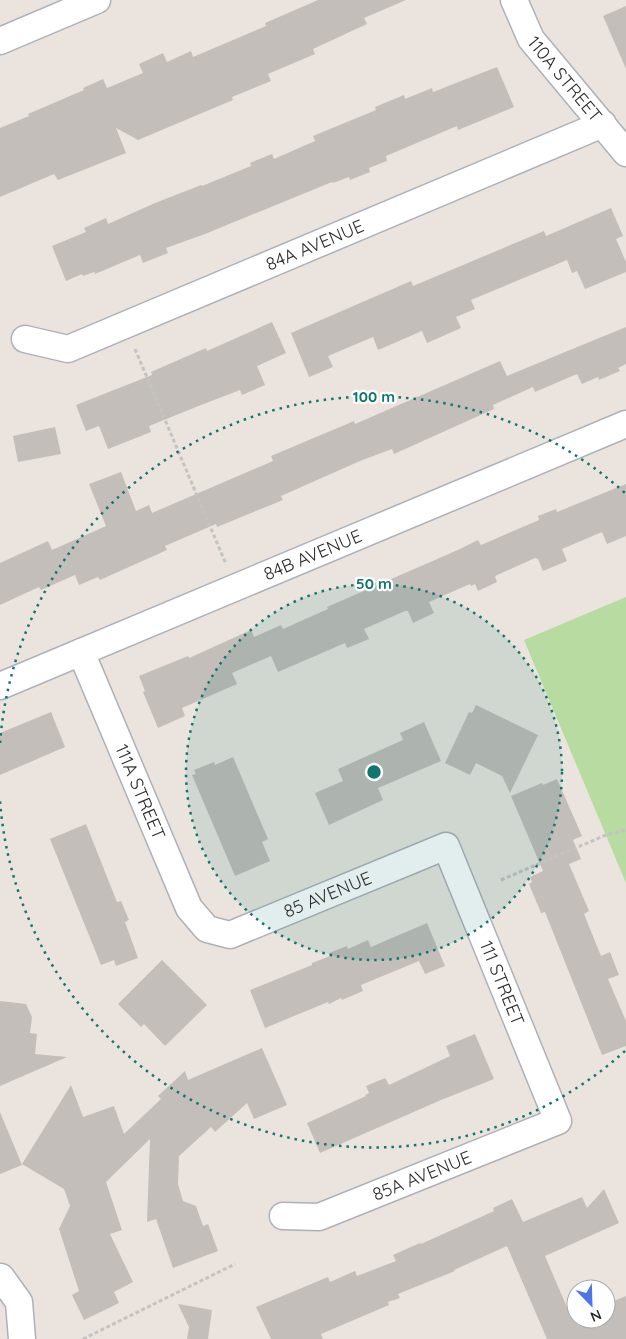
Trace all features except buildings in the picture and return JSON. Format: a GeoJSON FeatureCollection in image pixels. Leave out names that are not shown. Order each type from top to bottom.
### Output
{"type":"FeatureCollection","features":[{"type":"Feature","properties":{"kind":"street"},"geometry":{"type":"LineString","coordinates":[[0,41],[97,0]]}},
{"type":"Feature","properties":{"kind":"street","name":"110A STREET"},"geometry":{"type":"LineString","coordinates":[[514,0],[531,39],[626,153]]}},
{"type":"Feature","properties":{"kind":"street","name":"84A AVENUE"},"geometry":{"type":"LineString","coordinates":[[25,339],[68,349],[603,124]]}},
{"type":"Feature","properties":{"kind":"street","name":"84B AVENUE"},"geometry":{"type":"LineString","coordinates":[[0,686],[626,424]]}},
{"type":"Feature","properties":{"kind":"street","name":"111A STREET"},"geometry":{"type":"LineString","coordinates":[[81,652],[189,908],[207,929]]}},
{"type":"Feature","properties":{"kind":"street","name":"85 AVENUE"},"geometry":{"type":"LineString","coordinates":[[207,929],[230,935],[446,846]]}},
{"type":"Feature","properties":{"kind":"street","name":"111 STREET"},"geometry":{"type":"LineString","coordinates":[[446,846],[558,1121]]}},
{"type":"Feature","properties":{"kind":"street","name":"85A AVENUE"},"geometry":{"type":"LineString","coordinates":[[283,1216],[319,1217],[558,1121]]}},
{"type":"Feature","properties":{"kind":"street"},"geometry":{"type":"LineString","coordinates":[[1,1277],[19,1302],[22,1339]]}},
{"type":"Feature","properties":{"kind":"path"},"geometry":{"type":"LineString","coordinates":[[134,346],[228,569]]}},
{"type":"Feature","properties":{"kind":"path"},"geometry":{"type":"LineString","coordinates":[[501,880],[606,835],[626,830]]}},
{"type":"Feature","properties":{"kind":"path"},"geometry":{"type":"LineString","coordinates":[[83,1339],[235,1264]]}},
{"type":"Feature","properties":{"kind":"green space"},"geometry":{"type":"Polygon","coordinates":[[[626,597],[626,883],[524,640],[626,597]]]}}]}
